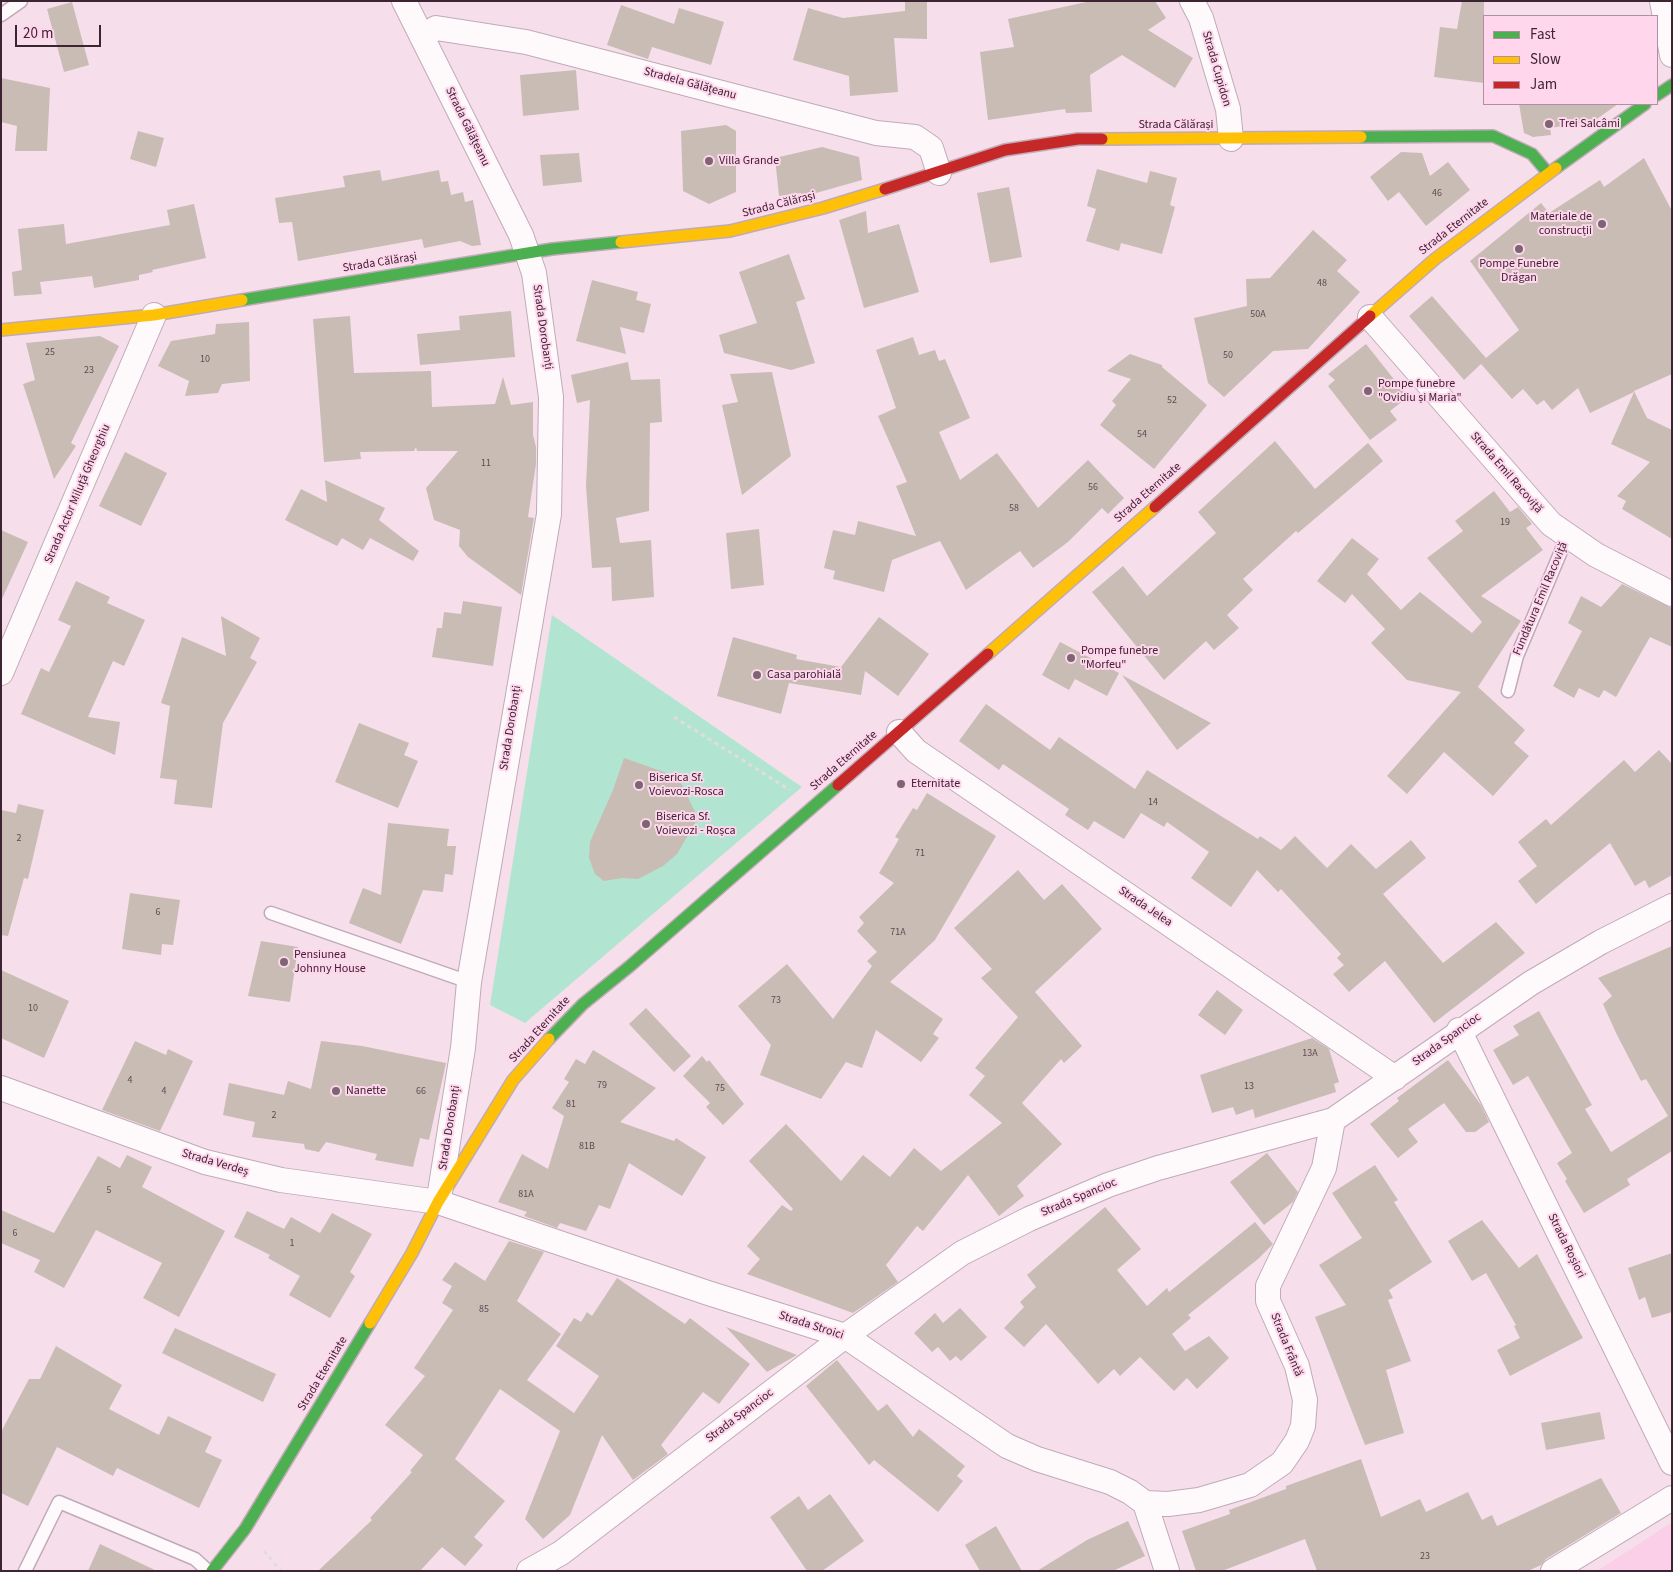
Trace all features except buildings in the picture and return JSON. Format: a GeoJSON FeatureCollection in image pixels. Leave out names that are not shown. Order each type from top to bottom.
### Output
{"type":"FeatureCollection","features":[{"type":"Feature","properties":{"kind":"street","name":"Strada Gălățeanu"},"geometry":{"type":"LineString","coordinates":[[404,1],[517,227],[526,254]]}},
{"type":"Feature","properties":{"kind":"street","name":"Strada Cupidon"},"geometry":{"type":"LineString","coordinates":[[1192,1],[1201,18],[1228,109],[1231,139]]}},
{"type":"Feature","properties":{"kind":"street"},"geometry":{"type":"LineString","coordinates":[[1662,1],[1672,55]]}},
{"type":"Feature","properties":{"kind":"street","name":"Stradela Gălățeanu"},"geometry":{"type":"LineString","coordinates":[[422,37],[436,28],[526,42],[876,133],[915,137],[931,148],[939,173]]}},
{"type":"Feature","properties":{"kind":"street"},"geometry":{"type":"LineString","coordinates":[[1658,94],[1672,84]]}},
{"type":"Feature","properties":{"kind":"street","name":"Strada Eternitate"},"geometry":{"type":"LineString","coordinates":[[210,1571],[245,1529],[412,1253],[438,1202],[513,1080],[544,1043],[583,1004],[630,966],[899,732],[1435,258],[1548,173],[1644,105]]}},
{"type":"Feature","properties":{"kind":"street","name":"Strada Călărași"},"geometry":{"type":"LineString","coordinates":[[1,330],[154,314],[552,249],[730,231],[823,208],[939,173],[1005,150],[1078,139],[1493,136],[1532,154],[1548,173]]}},
{"type":"Feature","properties":{"kind":"street","name":"Strada Dorobanți"},"geometry":{"type":"LineString","coordinates":[[438,1202],[463,1048],[469,982],[549,514],[552,397],[534,273],[526,254]]}},
{"type":"Feature","properties":{"kind":"street","name":"Strada Actor Miluță Gheorghiu"},"geometry":{"type":"LineString","coordinates":[[1,673],[154,314]]}},
{"type":"Feature","properties":{"kind":"street","name":"Strada Emil Racoviță"},"geometry":{"type":"LineString","coordinates":[[1370,317],[1551,524],[1567,537],[1672,594]]}},
{"type":"Feature","properties":{"kind":"street","name":"Strada Jelea"},"geometry":{"type":"LineString","coordinates":[[899,732],[916,751],[1395,1078]]}},
{"type":"Feature","properties":{"kind":"street","name":"Strada Spancioc"},"geometry":{"type":"LineString","coordinates":[[529,1571],[564,1562],[845,1336],[962,1253],[1108,1185],[1158,1168],[1333,1120],[1531,982],[1601,942],[1672,906]]}},
{"type":"Feature","properties":{"kind":"street","name":"Strada Roșiori"},"geometry":{"type":"LineString","coordinates":[[1460,1030],[1672,1463]]}},
{"type":"Feature","properties":{"kind":"street","name":"Strada Verdeș"},"geometry":{"type":"LineString","coordinates":[[1,1088],[205,1162],[281,1180],[438,1202]]}},
{"type":"Feature","properties":{"kind":"street","name":"Strada Frântă"},"geometry":{"type":"LineString","coordinates":[[1146,1503],[1168,1504],[1199,1500],[1250,1485],[1282,1463],[1297,1441],[1303,1426],[1305,1400],[1297,1366],[1268,1301],[1268,1286],[1324,1168],[1333,1120]]}},
{"type":"Feature","properties":{"kind":"street","name":"Strada Stroici"},"geometry":{"type":"LineString","coordinates":[[438,1202],[708,1293],[845,1336],[1006,1446],[1037,1459],[1110,1482],[1146,1503]]}},
{"type":"Feature","properties":{"kind":"street"},"geometry":{"type":"LineString","coordinates":[[1553,1571],[1672,1498]]}},
{"type":"Feature","properties":{"kind":"street"},"geometry":{"type":"LineString","coordinates":[[1146,1503],[1167,1571]]}},
{"type":"Feature","properties":{"kind":"lane"},"geometry":{"type":"LineString","coordinates":[[1,15],[21,1]]}},
{"type":"Feature","properties":{"kind":"lane","name":"Fundătura Emil Racoviță"},"geometry":{"type":"LineString","coordinates":[[1508,691],[1517,656],[1567,537]]}},
{"type":"Feature","properties":{"kind":"lane"},"geometry":{"type":"LineString","coordinates":[[271,913],[469,982]]}},
{"type":"Feature","properties":{"kind":"lane"},"geometry":{"type":"LineString","coordinates":[[25,1571],[59,1502],[194,1559],[210,1571]]}},
{"type":"Feature","properties":{"kind":"path"},"geometry":{"type":"LineString","coordinates":[[674,717],[800,796],[810,808]]}},
{"type":"Feature","properties":{"kind":"shaded area"},"geometry":{"type":"Polygon","coordinates":[[[1672,1522],[1672,1571],[1596,1571],[1608,1564],[1672,1522]]]}},
{"type":"Feature","properties":{"kind":"green space"},"geometry":{"type":"Polygon","coordinates":[[[552,615],[802,787],[525,1023],[490,1005],[552,615]]]}},
{"type":"Feature","properties":{"kind":"traffic: fast"},"geometry":{"type":"LineString","coordinates":[[1658,94],[1672,85]]}},
{"type":"Feature","properties":{"kind":"traffic: fast"},"geometry":{"type":"LineString","coordinates":[[1556,168],[1644,105]]}},
{"type":"Feature","properties":{"kind":"traffic: fast"},"geometry":{"type":"LineString","coordinates":[[1361,137],[1493,136],[1532,154],[1548,173]]}},
{"type":"Feature","properties":{"kind":"traffic: fast"},"geometry":{"type":"LineString","coordinates":[[242,300],[552,249],[621,242]]}},
{"type":"Feature","properties":{"kind":"traffic: fast"},"geometry":{"type":"LineString","coordinates":[[549,1039],[583,1004],[630,966],[838,785]]}},
{"type":"Feature","properties":{"kind":"traffic: fast"},"geometry":{"type":"LineString","coordinates":[[212,1571],[245,1529],[370,1323]]}},
{"type":"Feature","properties":{"kind":"traffic: slow"},"geometry":{"type":"LineString","coordinates":[[1102,139],[1361,137]]}},
{"type":"Feature","properties":{"kind":"traffic: slow"},"geometry":{"type":"LineString","coordinates":[[1370,316],[1435,259],[1556,168]]}},
{"type":"Feature","properties":{"kind":"traffic: slow"},"geometry":{"type":"LineString","coordinates":[[621,242],[730,231],[823,208],[885,189]]}},
{"type":"Feature","properties":{"kind":"traffic: slow"},"geometry":{"type":"LineString","coordinates":[[1,330],[154,315],[242,300]]}},
{"type":"Feature","properties":{"kind":"traffic: slow"},"geometry":{"type":"LineString","coordinates":[[988,654],[1155,507]]}},
{"type":"Feature","properties":{"kind":"traffic: slow"},"geometry":{"type":"LineString","coordinates":[[370,1323],[412,1253],[438,1202],[513,1080],[549,1039]]}},
{"type":"Feature","properties":{"kind":"traffic: jam"},"geometry":{"type":"LineString","coordinates":[[885,189],[1005,150],[1078,139],[1102,139]]}},
{"type":"Feature","properties":{"kind":"traffic: jam"},"geometry":{"type":"LineString","coordinates":[[1155,507],[1370,316]]}},
{"type":"Feature","properties":{"kind":"traffic: jam"},"geometry":{"type":"LineString","coordinates":[[838,785],[988,654]]}},
{"type":"Feature","properties":{"kind":"place","name":"Trei Salcâmi"},"geometry":{"type":"Point","coordinates":[1549,124]}},
{"type":"Feature","properties":{"kind":"place","name":"Villa Grande"},"geometry":{"type":"Point","coordinates":[709,161]}},
{"type":"Feature","properties":{"kind":"place","name":"Materiale de construcții"},"geometry":{"type":"Point","coordinates":[1602,224]}},
{"type":"Feature","properties":{"kind":"place","name":"Pompe Funebre Drăgan"},"geometry":{"type":"Point","coordinates":[1519,249]}},
{"type":"Feature","properties":{"kind":"place","name":"Pompe funebre \"Ovidiu și Maria\""},"geometry":{"type":"Point","coordinates":[1368,391]}},
{"type":"Feature","properties":{"kind":"place","name":"Pompe funebre \"Morfeu\""},"geometry":{"type":"Point","coordinates":[1071,658]}},
{"type":"Feature","properties":{"kind":"place","name":"Casa parohială"},"geometry":{"type":"Point","coordinates":[757,675]}},
{"type":"Feature","properties":{"kind":"place","name":"Eternitate"},"geometry":{"type":"Point","coordinates":[901,784]}},
{"type":"Feature","properties":{"kind":"place","name":"Biserica Sf. Voievozi-Rosca"},"geometry":{"type":"Point","coordinates":[639,785]}},
{"type":"Feature","properties":{"kind":"place","name":"Biserica Sf. Voievozi - Roșca"},"geometry":{"type":"Point","coordinates":[646,824]}},
{"type":"Feature","properties":{"kind":"place","name":"Pensiunea Johnny House"},"geometry":{"type":"Point","coordinates":[284,962]}},
{"type":"Feature","properties":{"kind":"place","name":"Nanette"},"geometry":{"type":"Point","coordinates":[336,1091]}}]}
